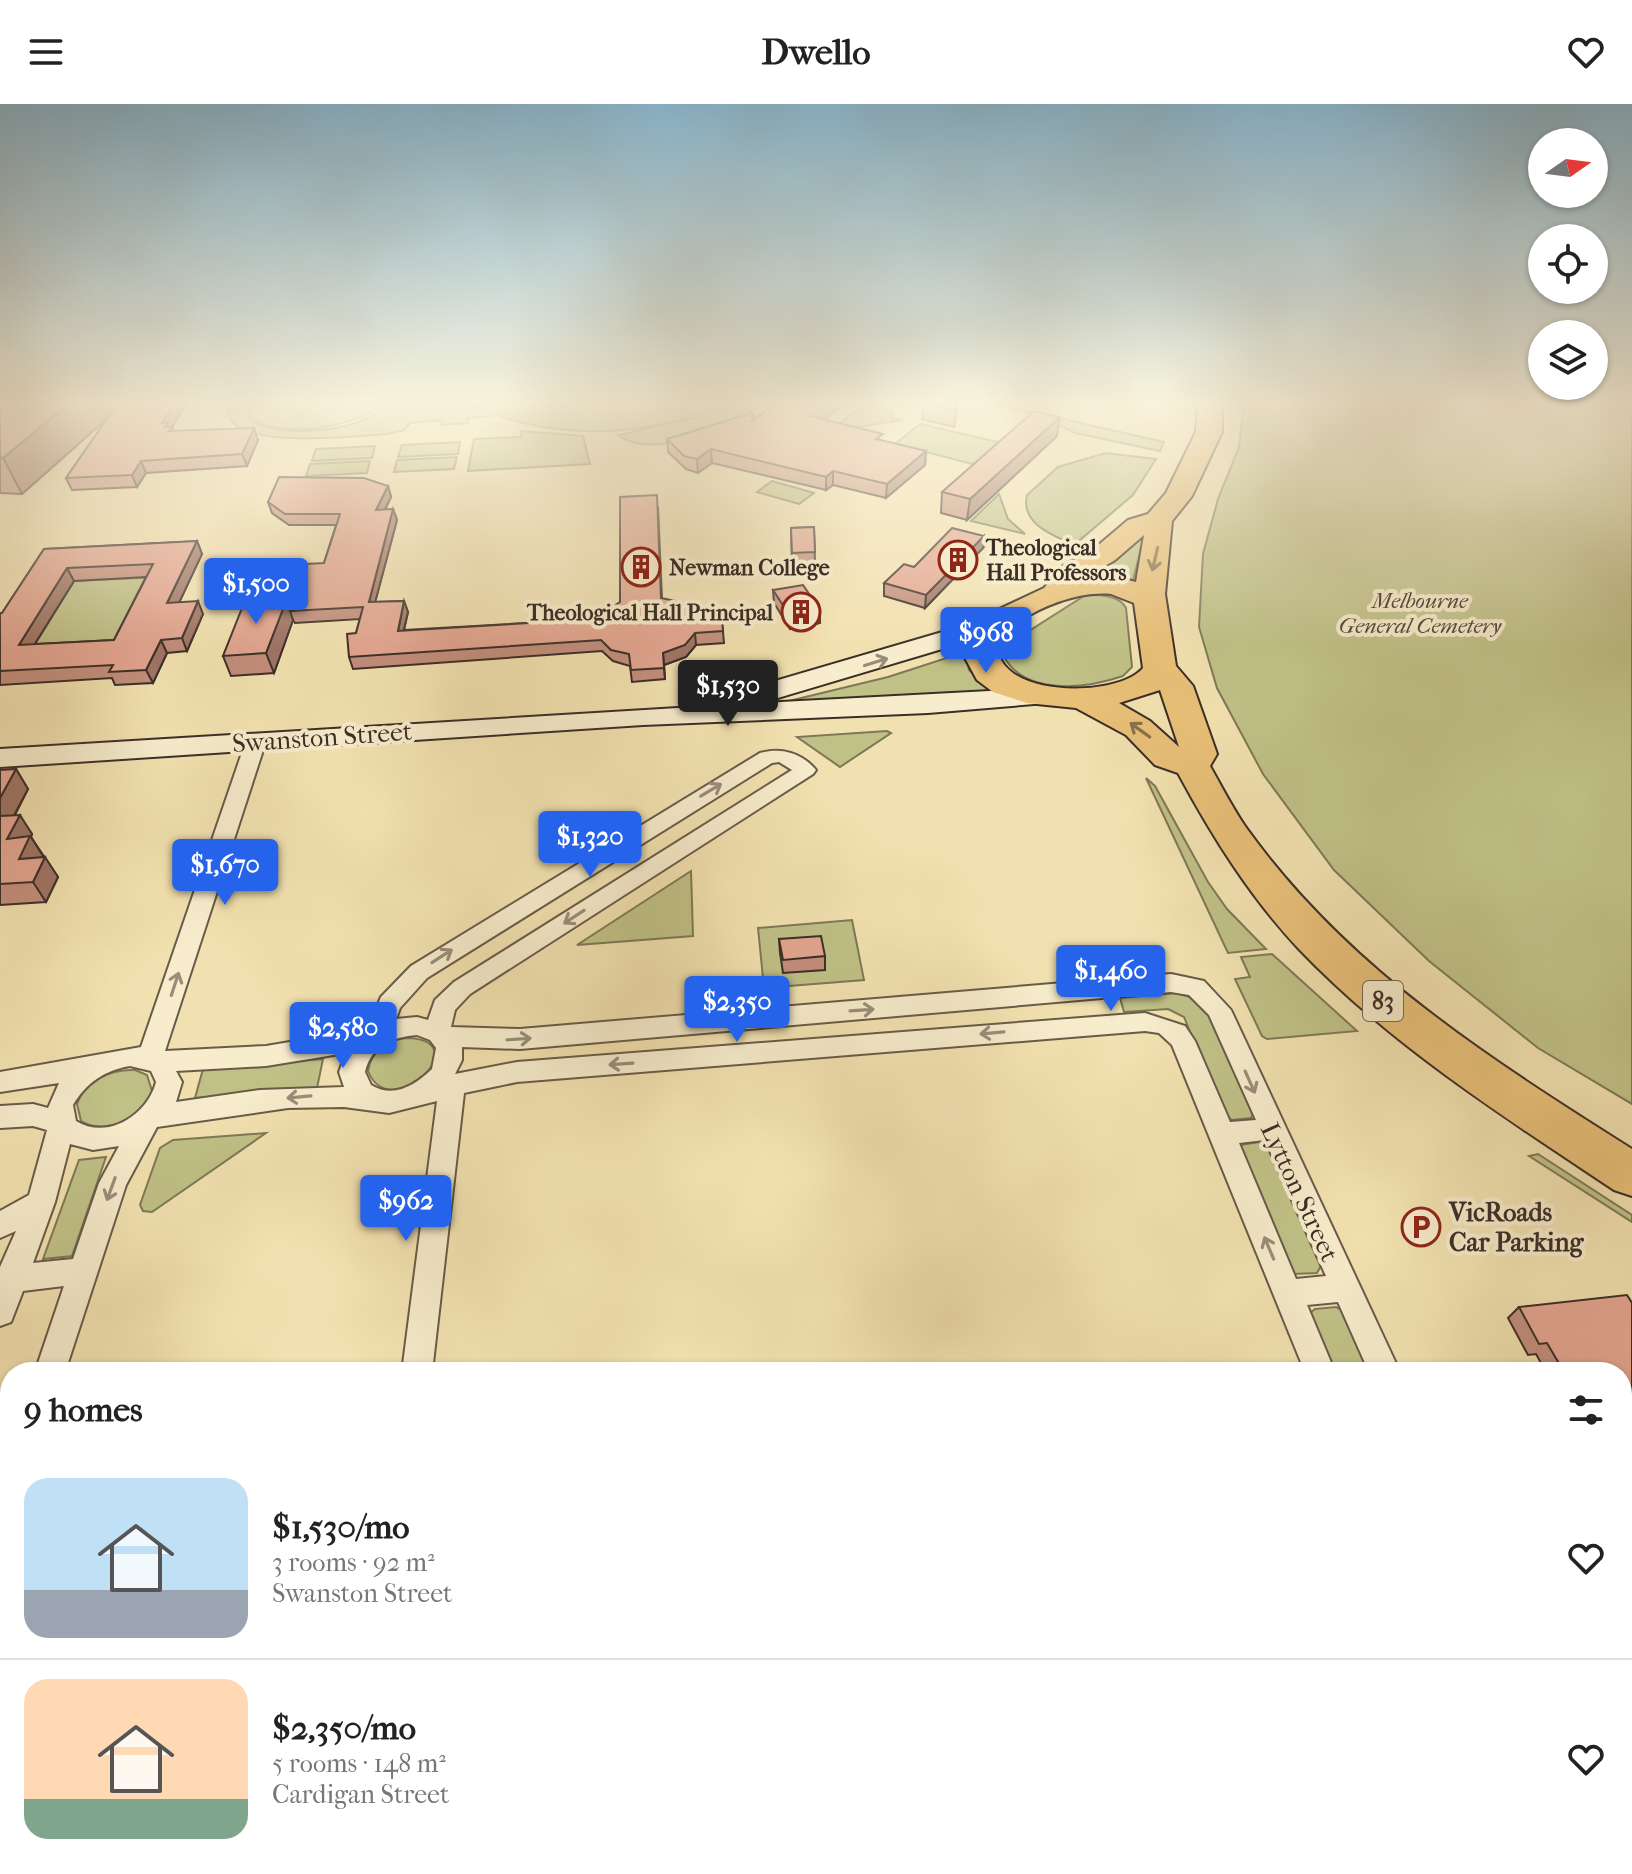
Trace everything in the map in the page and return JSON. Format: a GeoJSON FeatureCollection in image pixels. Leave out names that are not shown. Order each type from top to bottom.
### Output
{"type":"FeatureCollection","features":[{"type":"Feature","properties":{"kind":"highway"},"geometry":{"type":"LineString","coordinates":[[1057,592],[1064,581],[1105,554],[1138,526],[1158,520],[1185,483]]}},
{"type":"Feature","properties":{"kind":"highway","name":"83"},"geometry":{"type":"LineString","coordinates":[[1158,520],[1161,537],[1153,561],[1150,599],[1160,668],[1176,686],[1199,754],[1192,766],[1238,844],[1314,938],[1379,997],[1467,1068],[1632,1175]]}},
{"type":"Feature","properties":{"kind":"highway"},"geometry":{"type":"LineString","coordinates":[[1150,599],[1108,584],[1057,592],[990,626],[980,646],[980,655],[987,669],[1010,685],[1048,696],[1084,698],[1138,688],[1149,682],[1160,668]]}},
{"type":"Feature","properties":{"kind":"highway"},"geometry":{"type":"LineString","coordinates":[[1084,698],[1138,728],[1168,757],[1192,766]]}},
{"type":"Feature","properties":{"kind":"main road","name":"Swanston Street"},"geometry":{"type":"LineString","coordinates":[[643,716],[753,696],[990,626]]}},
{"type":"Feature","properties":{"kind":"main road","name":"Swanston Street"},"geometry":{"type":"LineString","coordinates":[[1,757],[643,716],[928,705],[1048,696]]}},
{"type":"Feature","properties":{"kind":"street"},"geometry":{"type":"LineString","coordinates":[[153,1060],[256,741]]}},
{"type":"Feature","properties":{"kind":"street"},"geometry":{"type":"LineString","coordinates":[[374,1099],[358,1089],[352,1072],[358,1054],[376,1036],[390,1003],[423,968],[666,816],[767,757],[783,756],[806,770],[462,988],[444,1006],[439,1033],[448,1044],[450,1061],[440,1079],[427,1091]]}},
{"type":"Feature","properties":{"kind":"street"},"geometry":{"type":"LineString","coordinates":[[666,816],[697,838]]}},
{"type":"Feature","properties":{"kind":"street","name":"Lytton Street"},"geometry":{"type":"LineString","coordinates":[[909,1007],[1178,983],[1205,992],[1219,1010],[1380,1362]]}},
{"type":"Feature","properties":{"kind":"street"},"geometry":{"type":"LineString","coordinates":[[0,1082],[51,1077],[120,1058],[211,1061],[301,1054],[409,1026],[439,1033],[511,1040],[909,1007],[916,1040],[517,1072],[427,1091],[398,1101],[302,1097],[225,1103],[148,1119],[113,1183],[53,1362]]}},
{"type":"Feature","properties":{"kind":"street"},"geometry":{"type":"LineString","coordinates":[[675,1025],[676,1060]]}},
{"type":"Feature","properties":{"kind":"street","name":"Lytton Street"},"geometry":{"type":"LineString","coordinates":[[916,1040],[1098,1025],[1167,1025],[1183,1041],[1316,1362]]}},
{"type":"Feature","properties":{"kind":"street"},"geometry":{"type":"LineString","coordinates":[[0,1117],[33,1115],[62,1123],[79,1137],[101,1139],[126,1132],[148,1119],[160,1107],[169,1088],[167,1072],[153,1060]]}},
{"type":"Feature","properties":{"kind":"street"},"geometry":{"type":"LineString","coordinates":[[0,1312],[6,1279],[41,1202],[62,1123],[60,1105],[66,1093],[96,1066]]}},
{"type":"Feature","properties":{"kind":"street"},"geometry":{"type":"LineString","coordinates":[[418,1362],[451,1090],[427,1091]]}},
{"type":"Feature","properties":{"kind":"street"},"geometry":{"type":"LineString","coordinates":[[1220,1134],[1271,1129]]}},
{"type":"Feature","properties":{"kind":"street"},"geometry":{"type":"LineString","coordinates":[[0,1226],[41,1202]]}},
{"type":"Feature","properties":{"kind":"street"},"geometry":{"type":"LineString","coordinates":[[6,1279],[84,1271]]}},
{"type":"Feature","properties":{"kind":"street"},"geometry":{"type":"LineString","coordinates":[[1288,1293],[1345,1288]]}},
{"type":"Feature","properties":{"kind":"green space"},"geometry":{"type":"Polygon","coordinates":[[[770,483],[778,483],[814,493],[799,504],[757,492],[770,483]]]}},
{"type":"Feature","properties":{"kind":"green space"},"geometry":{"type":"Polygon","coordinates":[[[1041,483],[1141,483],[1133,495],[1074,545],[1040,528],[1029,514],[1027,495],[1041,483]]]}},
{"type":"Feature","properties":{"kind":"green space","name":"Melbourne General Cemetery"},"geometry":{"type":"Polygon","coordinates":[[[1225,483],[1632,483],[1632,1104],[1538,1048],[1429,961],[1334,870],[1263,774],[1217,688],[1199,627],[1203,554],[1225,483]]]}},
{"type":"Feature","properties":{"kind":"green space"},"geometry":{"type":"Polygon","coordinates":[[[999,494],[1008,519],[1025,534],[971,521],[999,494]]]}},
{"type":"Feature","properties":{"kind":"green space"},"geometry":{"type":"Polygon","coordinates":[[[1145,533],[1133,580],[1088,577],[1145,533]]]}},
{"type":"Feature","properties":{"kind":"green space"},"geometry":{"type":"Polygon","coordinates":[[[159,577],[121,652],[26,658],[74,581],[159,577]]]}},
{"type":"Feature","properties":{"kind":"green space"},"geometry":{"type":"Polygon","coordinates":[[[1084,596],[1117,599],[1126,608],[1132,667],[1123,676],[1091,684],[1057,686],[1025,677],[1003,655],[1007,645],[1084,596]]]}},
{"type":"Feature","properties":{"kind":"green space"},"geometry":{"type":"Polygon","coordinates":[[[965,652],[969,670],[993,691],[768,706],[888,677],[965,652]]]}},
{"type":"Feature","properties":{"kind":"green space"},"geometry":{"type":"Polygon","coordinates":[[[891,733],[840,767],[797,737],[891,733]]]}},
{"type":"Feature","properties":{"kind":"green space"},"geometry":{"type":"Polygon","coordinates":[[[1146,778],[1155,786],[1208,882],[1227,909],[1266,949],[1228,953],[1146,778]]]}},
{"type":"Feature","properties":{"kind":"green space"},"geometry":{"type":"Polygon","coordinates":[[[691,871],[693,936],[577,945],[691,871]]]}},
{"type":"Feature","properties":{"kind":"green space"},"geometry":{"type":"Polygon","coordinates":[[[852,920],[864,980],[764,988],[758,928],[852,920]]]}},
{"type":"Feature","properties":{"kind":"green space"},"geometry":{"type":"Polygon","coordinates":[[[1272,954],[1357,1031],[1267,1039],[1262,1036],[1235,979],[1250,977],[1241,957],[1272,954]]]}},
{"type":"Feature","properties":{"kind":"green space"},"geometry":{"type":"Polygon","coordinates":[[[1177,993],[1196,999],[1207,1007],[1254,1112],[1251,1118],[1232,1120],[1224,1116],[1184,1017],[1168,1009],[1124,1012],[1120,998],[1177,993]]]}},
{"type":"Feature","properties":{"kind":"green space"},"geometry":{"type":"Polygon","coordinates":[[[410,1038],[428,1043],[435,1053],[432,1065],[409,1086],[393,1090],[379,1086],[368,1071],[373,1057],[388,1043],[410,1038]]]}},
{"type":"Feature","properties":{"kind":"green space"},"geometry":{"type":"Polygon","coordinates":[[[323,1059],[317,1088],[195,1098],[203,1069],[323,1059]]]}},
{"type":"Feature","properties":{"kind":"green space"},"geometry":{"type":"Polygon","coordinates":[[[135,1070],[147,1075],[152,1091],[141,1109],[113,1125],[91,1125],[81,1121],[77,1104],[86,1088],[108,1074],[135,1070]]]}},
{"type":"Feature","properties":{"kind":"green space"},"geometry":{"type":"Polygon","coordinates":[[[266,1133],[152,1212],[143,1211],[140,1205],[160,1148],[173,1140],[266,1133]]]}},
{"type":"Feature","properties":{"kind":"green space"},"geometry":{"type":"Polygon","coordinates":[[[1259,1142],[1269,1146],[1321,1266],[1317,1273],[1293,1274],[1240,1145],[1259,1142]]]}},
{"type":"Feature","properties":{"kind":"green space"},"geometry":{"type":"Polygon","coordinates":[[[1538,1154],[1632,1215],[1632,1222],[1529,1156],[1538,1154]]]}},
{"type":"Feature","properties":{"kind":"green space"},"geometry":{"type":"Polygon","coordinates":[[[106,1157],[72,1256],[43,1259],[79,1160],[106,1157]]]}},
{"type":"Feature","properties":{"kind":"green space"},"geometry":{"type":"Polygon","coordinates":[[[1336,1307],[1344,1311],[1366,1362],[1330,1362],[1309,1314],[1315,1309],[1336,1307]]]}},
{"type":"Feature","properties":{"kind":"building"},"geometry":{"type":"Polygon","coordinates":[[[277,483],[378,483],[388,486],[376,510],[393,509],[369,602],[404,601],[398,631],[596,619],[620,602],[620,497],[657,495],[661,598],[685,603],[699,611],[721,609],[723,631],[695,633],[685,645],[663,653],[664,668],[631,670],[629,654],[611,650],[601,640],[349,657],[347,634],[356,633],[363,607],[290,611],[306,564],[324,563],[340,514],[285,514],[268,502],[277,483]]]}},
{"type":"Feature","properties":{"kind":"building"},"geometry":{"type":"Polygon","coordinates":[[[953,483],[988,483],[970,499],[942,492],[953,483]]]}},
{"type":"Feature","properties":{"kind":"building"},"geometry":{"type":"Polygon","coordinates":[[[814,527],[815,552],[792,553],[791,528],[814,527]]]}},
{"type":"Feature","properties":{"kind":"building"},"geometry":{"type":"Polygon","coordinates":[[[952,528],[984,536],[926,595],[884,583],[904,564],[914,567],[952,528]]]}},
{"type":"Feature","properties":{"kind":"building"},"geometry":{"type":"Polygon","coordinates":[[[197,541],[167,603],[198,601],[182,638],[161,640],[146,670],[109,672],[113,665],[0,671],[0,613],[44,549],[197,541]],[[153,564],[67,568],[19,645],[114,640],[153,564]]]}},
{"type":"Feature","properties":{"kind":"building"},"geometry":{"type":"Polygon","coordinates":[[[803,585],[820,610],[790,616],[773,590],[803,585]]]}},
{"type":"Feature","properties":{"kind":"building"},"geometry":{"type":"Polygon","coordinates":[[[288,596],[266,653],[223,656],[246,598],[288,596]]]}},
{"type":"Feature","properties":{"kind":"building"},"geometry":{"type":"Polygon","coordinates":[[[16,769],[0,798],[0,770],[16,769]]]}},
{"type":"Feature","properties":{"kind":"building"},"geometry":{"type":"Polygon","coordinates":[[[20,815],[7,839],[30,836],[19,859],[45,857],[33,882],[0,884],[0,816],[20,815]]]}},
{"type":"Feature","properties":{"kind":"building"},"geometry":{"type":"Polygon","coordinates":[[[821,936],[825,956],[783,960],[779,939],[821,936]]]}},
{"type":"Feature","properties":{"kind":"building"},"geometry":{"type":"Polygon","coordinates":[[[1627,1295],[1632,1303],[1632,1362],[1558,1362],[1547,1343],[1539,1344],[1519,1307],[1627,1295]]]}},
{"type":"Feature","properties":{"kind":"place","name":"Theological Hall Professors"},"geometry":{"type":"Point","coordinates":[958,560]}},
{"type":"Feature","properties":{"kind":"place","name":"Newman College"},"geometry":{"type":"Point","coordinates":[641,567]}},
{"type":"Feature","properties":{"kind":"place","name":"Theological Hall Principal"},"geometry":{"type":"Point","coordinates":[801,612]}},
{"type":"Feature","properties":{"kind":"place","name":"VicRoads Car Parking"},"geometry":{"type":"Point","coordinates":[1421,1227]}}]}
